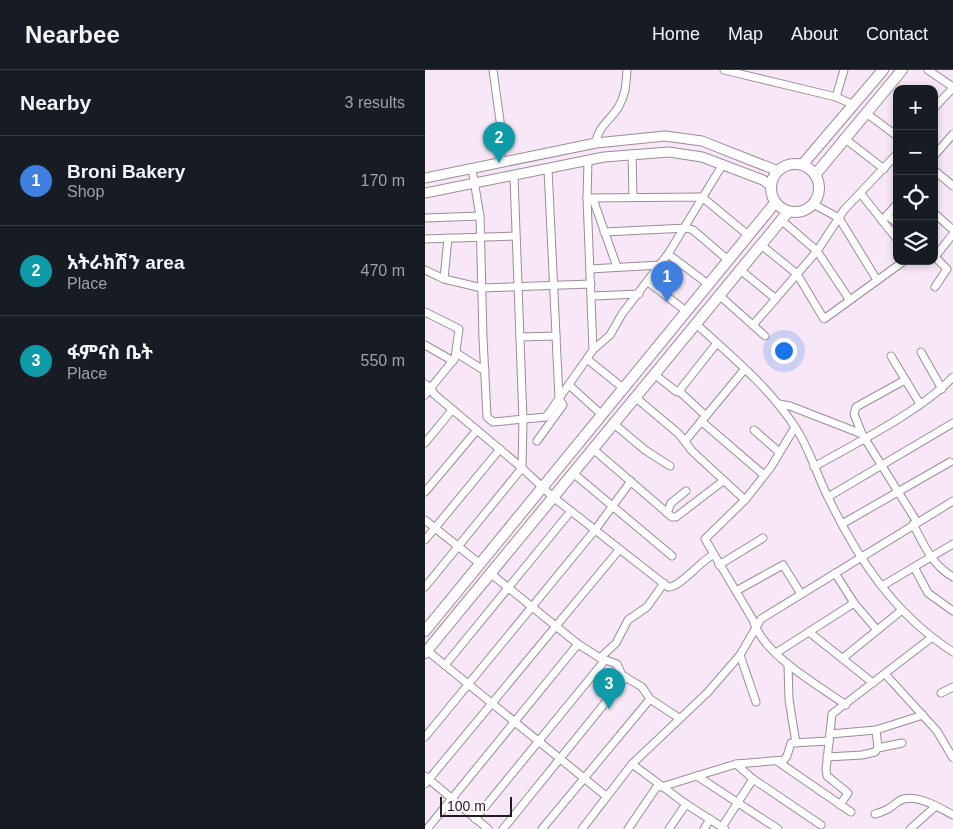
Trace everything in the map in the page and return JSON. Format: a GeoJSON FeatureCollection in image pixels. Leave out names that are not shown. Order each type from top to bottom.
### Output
{"type":"FeatureCollection","features":[{"type":"Feature","properties":{"kind":"highway"},"geometry":{"type":"LineString","coordinates":[[802,165],[883,70]]}},
{"type":"Feature","properties":{"kind":"highway"},"geometry":{"type":"LineString","coordinates":[[815,175],[902,70]]}},
{"type":"Feature","properties":{"kind":"highway"},"geometry":{"type":"LineString","coordinates":[[426,651],[784,215],[801,212],[813,204],[819,190],[815,175],[802,165],[785,166],[778,171],[771,186],[775,202],[784,215]]}},
{"type":"Feature","properties":{"kind":"highway"},"geometry":{"type":"LineString","coordinates":[[425,631],[775,202]]}},
{"type":"Feature","properties":{"kind":"main road"},"geometry":{"type":"LineString","coordinates":[[425,178],[596,143],[645,137],[686,138],[722,148],[778,171]]}},
{"type":"Feature","properties":{"kind":"main road"},"geometry":{"type":"LineString","coordinates":[[425,193],[514,177],[588,160],[632,154],[669,152],[687,154],[723,164],[763,180],[771,186]]}},
{"type":"Feature","properties":{"kind":"street"},"geometry":{"type":"LineString","coordinates":[[493,70],[501,128],[501,162]]}},
{"type":"Feature","properties":{"kind":"street"},"geometry":{"type":"LineString","coordinates":[[596,143],[599,131],[613,115],[625,95],[627,70]]}},
{"type":"Feature","properties":{"kind":"street"},"geometry":{"type":"LineString","coordinates":[[725,70],[835,97],[854,105]]}},
{"type":"Feature","properties":{"kind":"street"},"geometry":{"type":"LineString","coordinates":[[835,97],[844,70]]}},
{"type":"Feature","properties":{"kind":"street"},"geometry":{"type":"LineString","coordinates":[[928,70],[953,88],[938,104]]}},
{"type":"Feature","properties":{"kind":"street"},"geometry":{"type":"LineString","coordinates":[[866,112],[893,133]]}},
{"type":"Feature","properties":{"kind":"street"},"geometry":{"type":"LineString","coordinates":[[938,151],[953,134]]}},
{"type":"Feature","properties":{"kind":"street"},"geometry":{"type":"LineString","coordinates":[[844,138],[884,170]]}},
{"type":"Feature","properties":{"kind":"street"},"geometry":{"type":"LineString","coordinates":[[632,154],[633,197]]}},
{"type":"Feature","properties":{"kind":"street"},"geometry":{"type":"LineString","coordinates":[[753,325],[817,251],[839,218],[893,159]]}},
{"type":"Feature","properties":{"kind":"street"},"geometry":{"type":"LineString","coordinates":[[588,160],[593,350]]}},
{"type":"Feature","properties":{"kind":"street"},"geometry":{"type":"LineString","coordinates":[[472,168],[480,216],[481,288],[489,420],[523,420],[546,417],[593,350],[610,335],[622,314],[649,282],[723,164]]}},
{"type":"Feature","properties":{"kind":"street"},"geometry":{"type":"LineString","coordinates":[[537,441],[563,405],[559,398],[549,169]]}},
{"type":"Feature","properties":{"kind":"street"},"geometry":{"type":"LineString","coordinates":[[938,173],[953,184]]}},
{"type":"Feature","properties":{"kind":"street"},"geometry":{"type":"LineString","coordinates":[[425,587],[522,468],[523,420],[514,177]]}},
{"type":"Feature","properties":{"kind":"street"},"geometry":{"type":"LineString","coordinates":[[861,194],[885,218],[893,232]]}},
{"type":"Feature","properties":{"kind":"street"},"geometry":{"type":"LineString","coordinates":[[590,199],[702,196],[748,235]]}},
{"type":"Feature","properties":{"kind":"street"},"geometry":{"type":"LineString","coordinates":[[590,199],[617,268]]}},
{"type":"Feature","properties":{"kind":"street"},"geometry":{"type":"LineString","coordinates":[[813,204],[839,218],[877,280]]}},
{"type":"Feature","properties":{"kind":"street"},"geometry":{"type":"LineString","coordinates":[[885,218],[893,209]]}},
{"type":"Feature","properties":{"kind":"street"},"geometry":{"type":"LineString","coordinates":[[784,215],[817,251],[849,299]]}},
{"type":"Feature","properties":{"kind":"street"},"geometry":{"type":"LineString","coordinates":[[425,218],[480,216]]}},
{"type":"Feature","properties":{"kind":"street"},"geometry":{"type":"LineString","coordinates":[[938,217],[953,230]]}},
{"type":"Feature","properties":{"kind":"street"},"geometry":{"type":"LineString","coordinates":[[885,218],[893,221]]}},
{"type":"Feature","properties":{"kind":"street"},"geometry":{"type":"LineString","coordinates":[[604,232],[693,230],[728,260]]}},
{"type":"Feature","properties":{"kind":"street"},"geometry":{"type":"LineString","coordinates":[[938,252],[953,234]]}},
{"type":"Feature","properties":{"kind":"street"},"geometry":{"type":"LineString","coordinates":[[425,239],[515,236]]}},
{"type":"Feature","properties":{"kind":"street"},"geometry":{"type":"LineString","coordinates":[[444,279],[447,238]]}},
{"type":"Feature","properties":{"kind":"street"},"geometry":{"type":"LineString","coordinates":[[760,244],[797,274],[822,318],[844,306],[849,299],[898,265]]}},
{"type":"Feature","properties":{"kind":"street"},"geometry":{"type":"LineString","coordinates":[[668,254],[708,284]]}},
{"type":"Feature","properties":{"kind":"street"},"geometry":{"type":"LineString","coordinates":[[935,287],[947,269],[938,259]]}},
{"type":"Feature","properties":{"kind":"street"},"geometry":{"type":"LineString","coordinates":[[590,268],[660,265]]}},
{"type":"Feature","properties":{"kind":"street"},"geometry":{"type":"LineString","coordinates":[[739,269],[776,300]]}},
{"type":"Feature","properties":{"kind":"street"},"geometry":{"type":"LineString","coordinates":[[426,273],[481,288],[591,284]]}},
{"type":"Feature","properties":{"kind":"street"},"geometry":{"type":"LineString","coordinates":[[649,282],[686,311]]}},
{"type":"Feature","properties":{"kind":"street"},"geometry":{"type":"LineString","coordinates":[[593,296],[639,294]]}},
{"type":"Feature","properties":{"kind":"street"},"geometry":{"type":"LineString","coordinates":[[719,295],[765,336]]}},
{"type":"Feature","properties":{"kind":"street"},"geometry":{"type":"LineString","coordinates":[[425,312],[458,326],[457,354],[453,361],[428,386],[425,395]]}},
{"type":"Feature","properties":{"kind":"street"},"geometry":{"type":"LineString","coordinates":[[695,323],[779,404],[805,442],[828,497],[861,557],[902,610],[931,638],[953,652]]}},
{"type":"Feature","properties":{"kind":"street"},"geometry":{"type":"LineString","coordinates":[[520,338],[556,336]]}},
{"type":"Feature","properties":{"kind":"street"},"geometry":{"type":"LineString","coordinates":[[679,391],[717,344]]}},
{"type":"Feature","properties":{"kind":"street"},"geometry":{"type":"LineString","coordinates":[[425,345],[453,361]]}},
{"type":"Feature","properties":{"kind":"street"},"geometry":{"type":"LineString","coordinates":[[921,352],[942,389]]}},
{"type":"Feature","properties":{"kind":"street"},"geometry":{"type":"LineString","coordinates":[[457,354],[485,371]]}},
{"type":"Feature","properties":{"kind":"street"},"geometry":{"type":"LineString","coordinates":[[891,356],[920,404]]}},
{"type":"Feature","properties":{"kind":"street"},"geometry":{"type":"LineString","coordinates":[[587,359],[623,388]]}},
{"type":"Feature","properties":{"kind":"street"},"geometry":{"type":"LineString","coordinates":[[685,441],[744,370]]}},
{"type":"Feature","properties":{"kind":"street"},"geometry":{"type":"LineString","coordinates":[[655,374],[677,392],[679,391],[703,419],[764,475]]}},
{"type":"Feature","properties":{"kind":"street"},"geometry":{"type":"LineString","coordinates":[[814,467],[863,436],[920,404],[942,389],[953,378]]}},
{"type":"Feature","properties":{"kind":"street"},"geometry":{"type":"LineString","coordinates":[[905,380],[856,407],[854,414],[863,436],[899,492],[931,558],[943,571],[953,577]]}},
{"type":"Feature","properties":{"kind":"street"},"geometry":{"type":"LineString","coordinates":[[569,385],[601,414]]}},
{"type":"Feature","properties":{"kind":"street"},"geometry":{"type":"LineString","coordinates":[[428,386],[434,394],[543,486],[553,497],[668,587],[676,586],[705,558],[713,555]]}},
{"type":"Feature","properties":{"kind":"street"},"geometry":{"type":"LineString","coordinates":[[635,397],[685,441],[745,500]]}},
{"type":"Feature","properties":{"kind":"street"},"geometry":{"type":"LineString","coordinates":[[779,404],[790,406],[863,436]]}},
{"type":"Feature","properties":{"kind":"street"},"geometry":{"type":"LineString","coordinates":[[425,443],[453,410]]}},
{"type":"Feature","properties":{"kind":"street"},"geometry":{"type":"LineString","coordinates":[[828,497],[953,423]]}},
{"type":"Feature","properties":{"kind":"street"},"geometry":{"type":"LineString","coordinates":[[614,424],[645,450],[670,466]]}},
{"type":"Feature","properties":{"kind":"street"},"geometry":{"type":"LineString","coordinates":[[795,426],[764,475],[745,500],[705,539],[755,627],[776,653],[787,664],[845,705]]}},
{"type":"Feature","properties":{"kind":"street"},"geometry":{"type":"LineString","coordinates":[[425,492],[477,430]]}},
{"type":"Feature","properties":{"kind":"street"},"geometry":{"type":"LineString","coordinates":[[755,430],[779,452]]}},
{"type":"Feature","properties":{"kind":"street"},"geometry":{"type":"LineString","coordinates":[[425,540],[500,449]]}},
{"type":"Feature","properties":{"kind":"street"},"geometry":{"type":"LineString","coordinates":[[593,449],[667,513],[676,518],[723,480]]}},
{"type":"Feature","properties":{"kind":"street"},"geometry":{"type":"LineString","coordinates":[[842,524],[950,462]]}},
{"type":"Feature","properties":{"kind":"street"},"geometry":{"type":"LineString","coordinates":[[573,473],[672,556]]}},
{"type":"Feature","properties":{"kind":"street"},"geometry":{"type":"LineString","coordinates":[[425,737],[595,530],[631,481]]}},
{"type":"Feature","properties":{"kind":"street"},"geometry":{"type":"LineString","coordinates":[[667,513],[671,503],[686,491]]}},
{"type":"Feature","properties":{"kind":"street"},"geometry":{"type":"LineString","coordinates":[[582,829],[632,764],[707,693],[741,655],[761,619],[953,501]]}},
{"type":"Feature","properties":{"kind":"street"},"geometry":{"type":"LineString","coordinates":[[445,665],[571,511]]}},
{"type":"Feature","properties":{"kind":"street"},"geometry":{"type":"LineString","coordinates":[[425,520],[479,563]]}},
{"type":"Feature","properties":{"kind":"street"},"geometry":{"type":"LineString","coordinates":[[719,565],[763,538]]}},
{"type":"Feature","properties":{"kind":"street"},"geometry":{"type":"LineString","coordinates":[[882,586],[953,544]]}},
{"type":"Feature","properties":{"kind":"street"},"geometry":{"type":"LineString","coordinates":[[483,828],[452,798],[426,780],[619,550]]}},
{"type":"Feature","properties":{"kind":"street"},"geometry":{"type":"LineString","coordinates":[[736,591],[783,564],[801,594]]}},
{"type":"Feature","properties":{"kind":"street"},"geometry":{"type":"LineString","coordinates":[[914,567],[928,593],[953,611]]}},
{"type":"Feature","properties":{"kind":"street"},"geometry":{"type":"LineString","coordinates":[[490,573],[557,625],[578,644],[603,659],[617,664],[626,678],[642,687],[650,699],[679,718]]}},
{"type":"Feature","properties":{"kind":"street"},"geometry":{"type":"LineString","coordinates":[[835,573],[854,603],[877,630]]}},
{"type":"Feature","properties":{"kind":"street"},"geometry":{"type":"LineString","coordinates":[[475,819],[539,743],[616,643],[628,620],[647,607],[664,583]]}},
{"type":"Feature","properties":{"kind":"street"},"geometry":{"type":"LineString","coordinates":[[776,653],[854,603]]}},
{"type":"Feature","properties":{"kind":"street"},"geometry":{"type":"LineString","coordinates":[[843,658],[902,610]]}},
{"type":"Feature","properties":{"kind":"street"},"geometry":{"type":"LineString","coordinates":[[809,632],[873,683]]}},
{"type":"Feature","properties":{"kind":"street"},"geometry":{"type":"LineString","coordinates":[[840,805],[848,793],[827,776],[827,756],[832,714],[931,638]]}},
{"type":"Feature","properties":{"kind":"street"},"geometry":{"type":"LineString","coordinates":[[427,829],[578,644]]}},
{"type":"Feature","properties":{"kind":"street"},"geometry":{"type":"LineString","coordinates":[[426,651],[606,796]]}},
{"type":"Feature","properties":{"kind":"street"},"geometry":{"type":"LineString","coordinates":[[741,655],[756,702]]}},
{"type":"Feature","properties":{"kind":"street"},"geometry":{"type":"LineString","coordinates":[[787,664],[789,700],[796,743]]}},
{"type":"Feature","properties":{"kind":"street"},"geometry":{"type":"LineString","coordinates":[[886,674],[937,731],[953,758]]}},
{"type":"Feature","properties":{"kind":"street"},"geometry":{"type":"LineString","coordinates":[[503,829],[626,678]]}},
{"type":"Feature","properties":{"kind":"street"},"geometry":{"type":"LineString","coordinates":[[941,693],[953,687]]}},
{"type":"Feature","properties":{"kind":"street"},"geometry":{"type":"LineString","coordinates":[[542,829],[650,699]]}},
{"type":"Feature","properties":{"kind":"street"},"geometry":{"type":"LineString","coordinates":[[628,829],[660,786],[736,764],[784,760],[787,756],[789,744],[876,730],[923,715]]}},
{"type":"Feature","properties":{"kind":"street"},"geometry":{"type":"LineString","coordinates":[[876,730],[878,748]]}},
{"type":"Feature","properties":{"kind":"street"},"geometry":{"type":"LineString","coordinates":[[827,756],[862,755],[875,752],[878,748],[902,743]]}},
{"type":"Feature","properties":{"kind":"street"},"geometry":{"type":"LineString","coordinates":[[777,760],[851,812]]}},
{"type":"Feature","properties":{"kind":"street"},"geometry":{"type":"LineString","coordinates":[[632,764],[660,786],[723,828],[753,779]]}},
{"type":"Feature","properties":{"kind":"street"},"geometry":{"type":"LineString","coordinates":[[736,764],[753,779],[821,825]]}},
{"type":"Feature","properties":{"kind":"street"},"geometry":{"type":"LineString","coordinates":[[697,776],[778,829]]}},
{"type":"Feature","properties":{"kind":"street"},"geometry":{"type":"LineString","coordinates":[[875,814],[891,809],[904,800],[911,799],[936,806],[953,815]]}},
{"type":"Feature","properties":{"kind":"street"},"geometry":{"type":"LineString","coordinates":[[669,829],[686,804]]}},
{"type":"Feature","properties":{"kind":"street"},"geometry":{"type":"LineString","coordinates":[[909,829],[936,806]]}},
{"type":"Feature","properties":{"kind":"street"},"geometry":{"type":"LineString","coordinates":[[704,829],[710,819]]}},
{"type":"Feature","properties":{"kind":"place","name":"አትራክሽን area"},"geometry":{"type":"Point","coordinates":[499,163]}},
{"type":"Feature","properties":{"kind":"place","name":"Broni Bakery"},"geometry":{"type":"Point","coordinates":[667,302]}},
{"type":"Feature","properties":{"kind":"place","name":"ፋምናስ ቤት"},"geometry":{"type":"Point","coordinates":[609,709]}}]}
